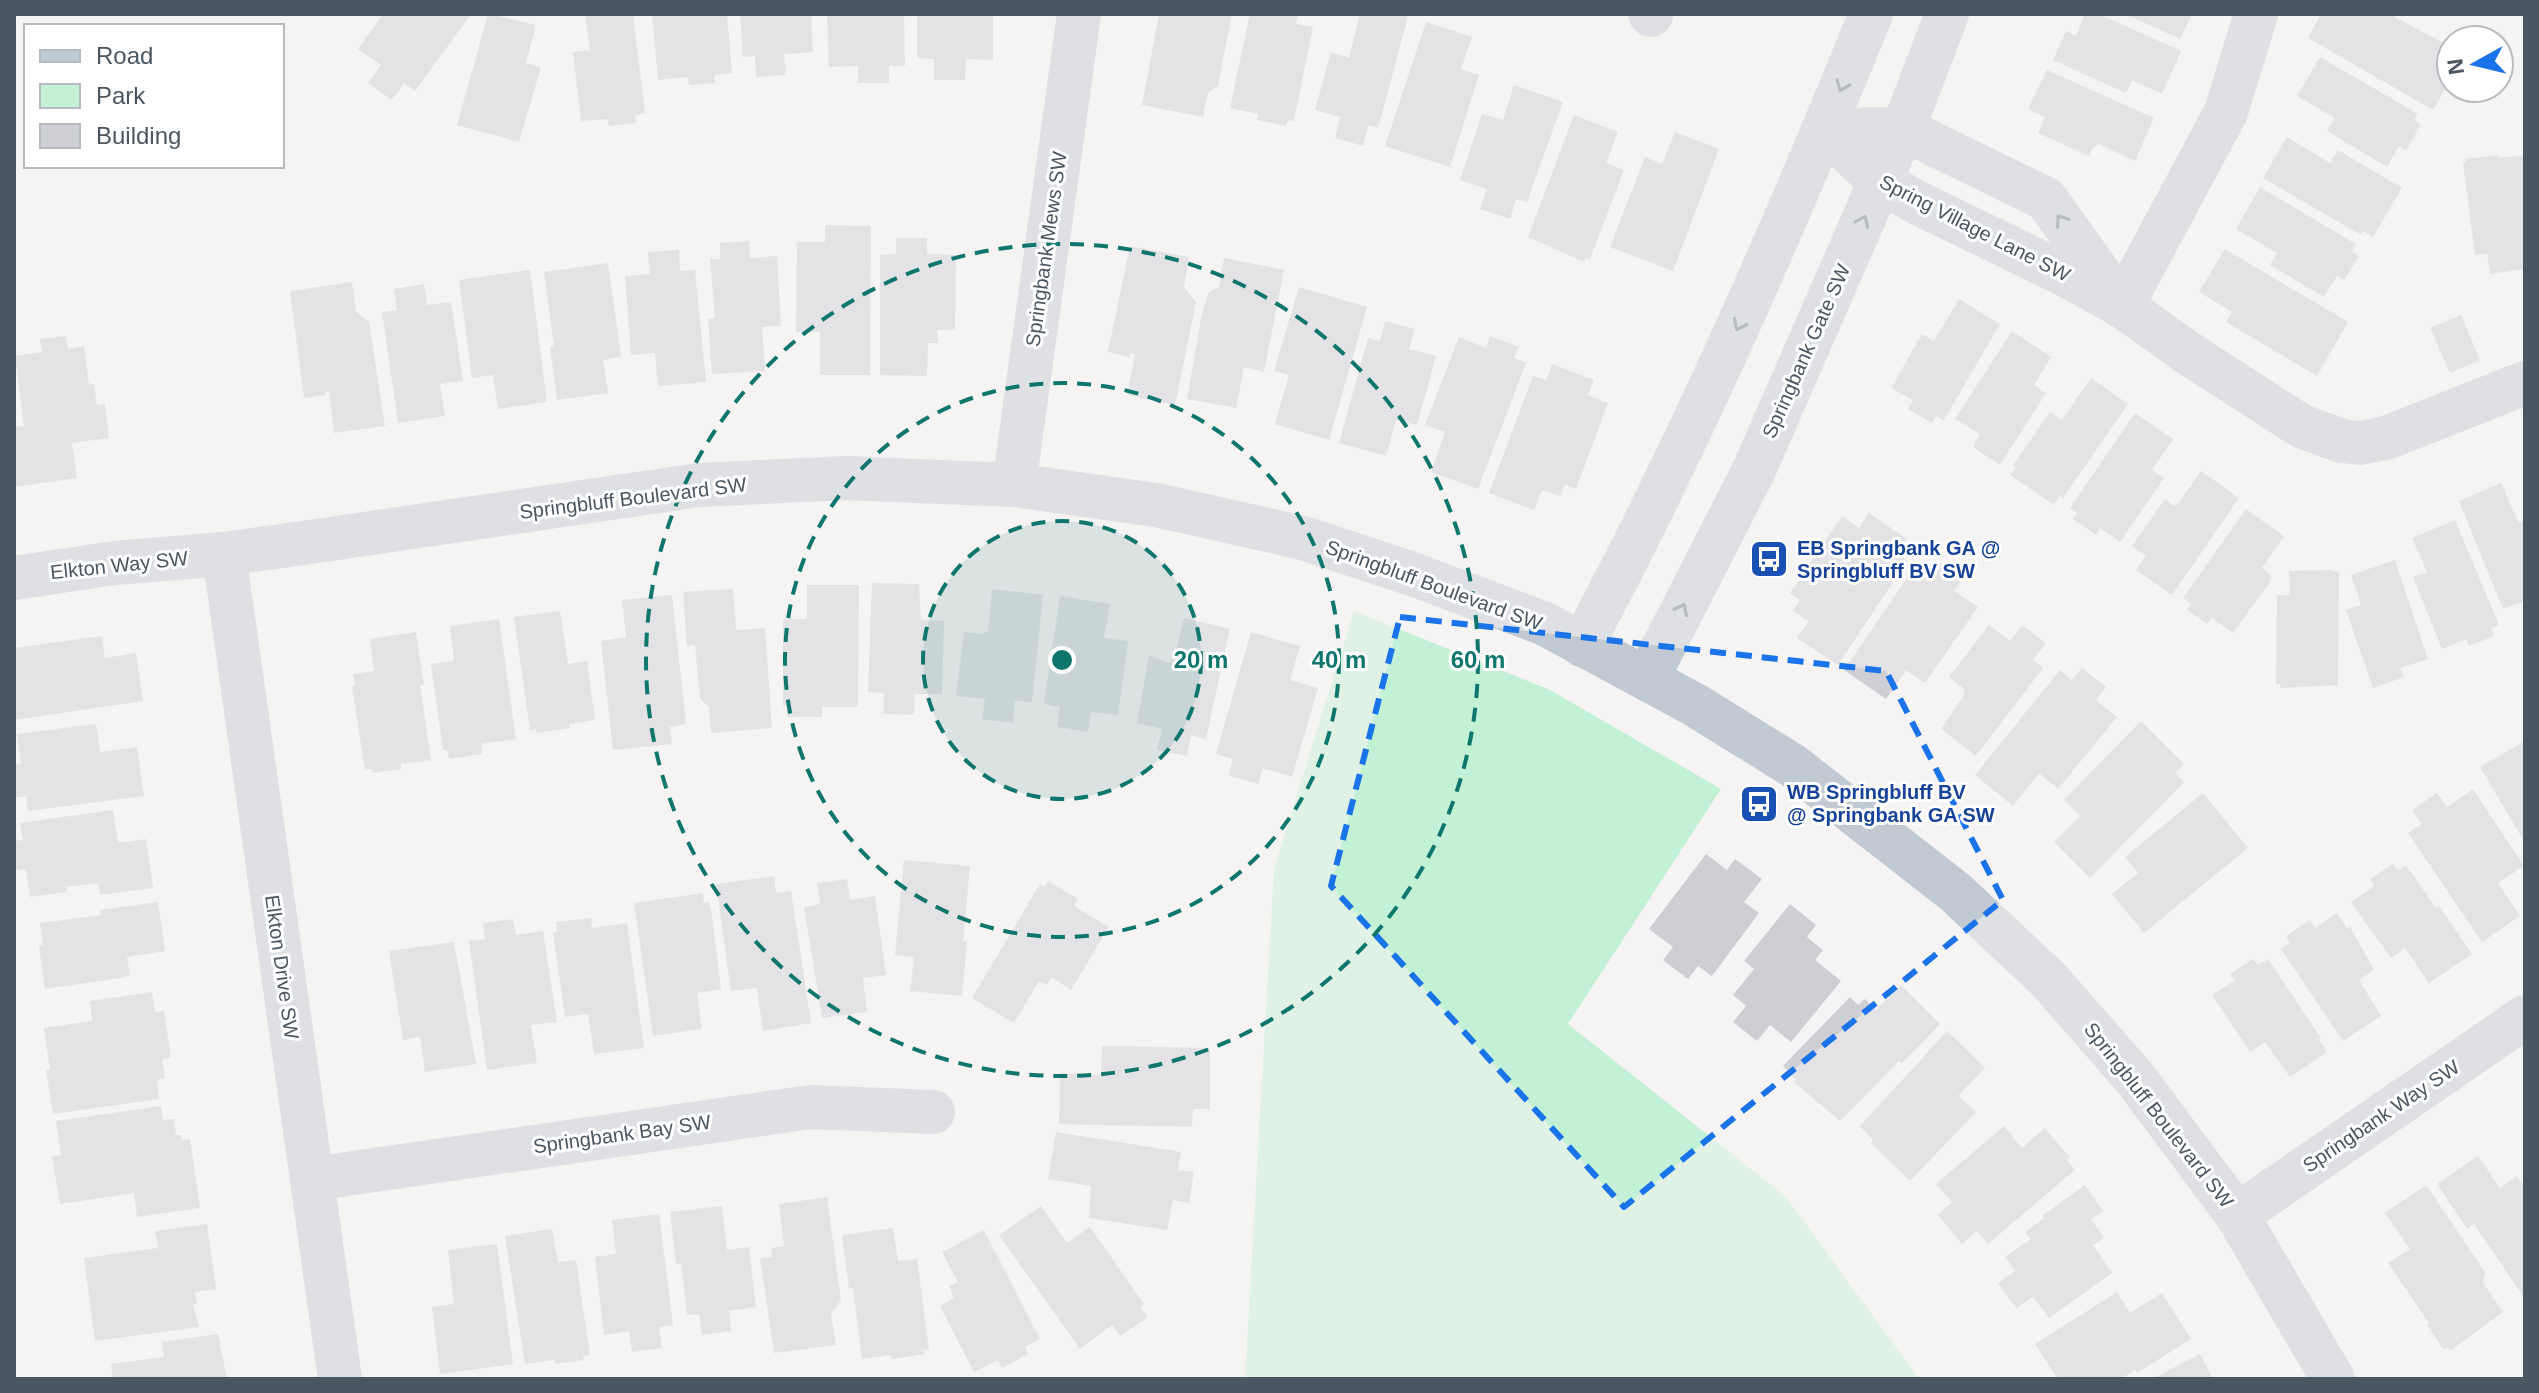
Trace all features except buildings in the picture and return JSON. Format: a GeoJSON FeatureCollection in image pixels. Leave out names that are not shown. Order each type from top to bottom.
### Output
{"type":"FeatureCollection","features":[{"type":"Feature","properties":{"kind":"street","name":"Springbank Mews SW"},"geometry":{"type":"LineString","coordinates":[[1014,485],[1079,14]]}},
{"type":"Feature","properties":{"kind":"street"},"geometry":{"type":"LineString","coordinates":[[1582,645],[1745,312],[1825,130],[1871,14]]}},
{"type":"Feature","properties":{"kind":"street","name":"Springbank Gate SW"},"geometry":{"type":"LineString","coordinates":[[1647,679],[1754,470],[1903,129],[1947,14]]}},
{"type":"Feature","properties":{"kind":"street"},"geometry":{"type":"LineString","coordinates":[[2122,306],[2226,112],[2256,14]]}},
{"type":"Feature","properties":{"kind":"street","name":"Spring Village Lane SW"},"geometry":{"type":"LineString","coordinates":[[1825,130],[1903,129],[2046,199],[2122,306]]}},
{"type":"Feature","properties":{"kind":"street","name":"Spring Village Lane SW"},"geometry":{"type":"LineString","coordinates":[[1825,130],[1880,182],[2122,306],[2301,426],[2342,441],[2360,443],[2386,438],[2525,383]]}},
{"type":"Feature","properties":{"kind":"street","name":"Springbluff Boulevard SW"},"geometry":{"type":"LineString","coordinates":[[224,554],[699,485],[845,478],[1014,485],[1156,505],[1303,538],[1415,575],[1545,624],[1695,705],[1792,765],[1955,892],[2048,979],[2134,1077],[2237,1215],[2333,1379]]}},
{"type":"Feature","properties":{"kind":"street","name":"Elkton Way SW"},"geometry":{"type":"LineString","coordinates":[[14,578],[115,563],[224,554]]}},
{"type":"Feature","properties":{"kind":"street","name":"Elkton Drive SW"},"geometry":{"type":"LineString","coordinates":[[224,554],[340,1379]]}},
{"type":"Feature","properties":{"kind":"street","name":"Springbank Way SW"},"geometry":{"type":"LineString","coordinates":[[2237,1215],[2525,1017]]}},
{"type":"Feature","properties":{"kind":"street","name":"Springbank Bay SW"},"geometry":{"type":"LineString","coordinates":[[312,1179],[810,1107],[933,1112]]}},
{"type":"Feature","properties":{"kind":"highlighted area"},"geometry":{"type":"Polygon","coordinates":[[[1400,617],[1886,671],[2003,900],[1624,1207],[1331,886],[1400,617]]]}},
{"type":"Feature","properties":{"kind":"green space"},"geometry":{"type":"Polygon","coordinates":[[[1354,611],[1550,690],[1721,789],[1568,1024],[1786,1197],[1919,1379],[1245,1379],[1274,869],[1354,611]]]}},
{"type":"Feature","properties":{"kind":"place","name":"EB Springbank GA @ Springbluff BV SW"},"geometry":{"type":"Point","coordinates":[1769,559]}},
{"type":"Feature","properties":{"kind":"place","name":"WB Springbluff BV @ Springbank GA SW"},"geometry":{"type":"Point","coordinates":[1759,804]}}]}
